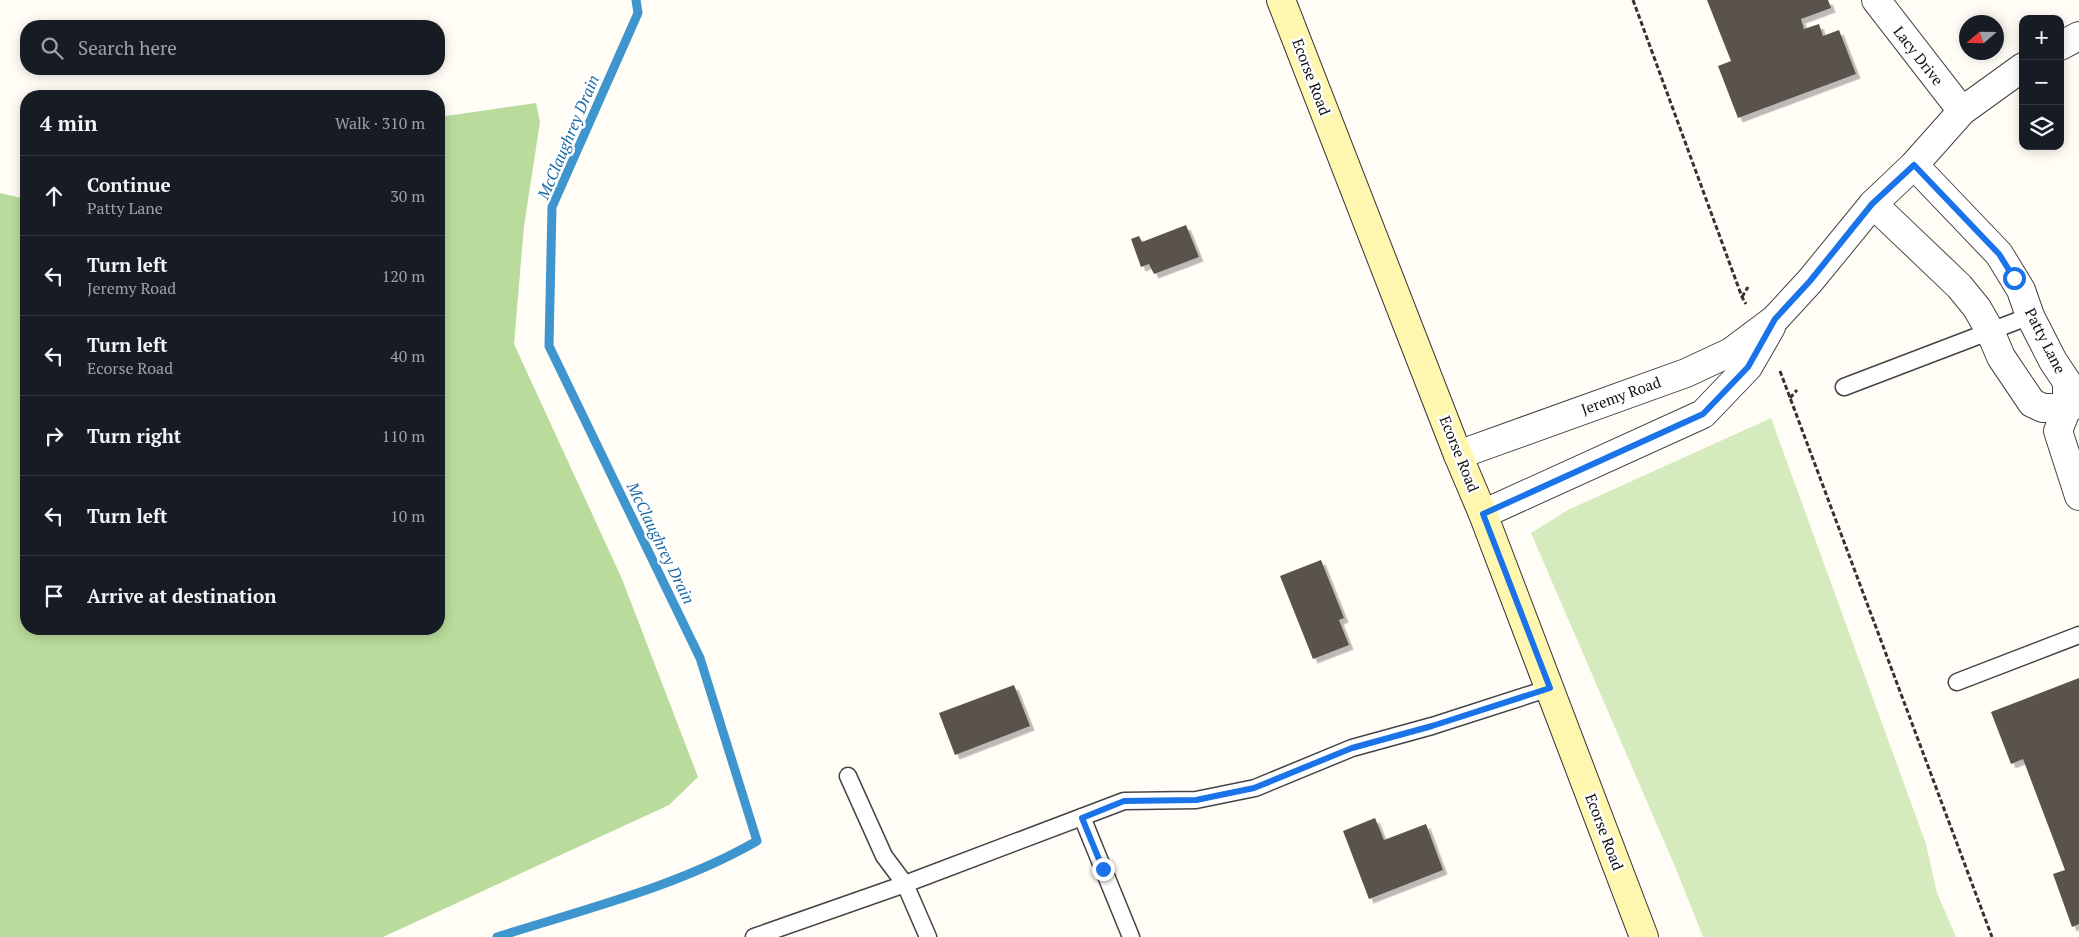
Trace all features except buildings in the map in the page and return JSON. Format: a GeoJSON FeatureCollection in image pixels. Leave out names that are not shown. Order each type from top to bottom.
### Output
{"type":"FeatureCollection","features":[{"type":"Feature","properties":{"kind":"main road","name":"Ecorse Road"},"geometry":{"type":"LineString","coordinates":[[1282,0],[1458,455],[1483,514],[1644,937]]}},
{"type":"Feature","properties":{"kind":"street","name":"Lacy Drive"},"geometry":{"type":"LineString","coordinates":[[1876,0],[1962,112]]}},
{"type":"Feature","properties":{"kind":"street"},"geometry":{"type":"LineString","coordinates":[[2064,44],[2079,36]]}},
{"type":"Feature","properties":{"kind":"street","name":"Jeremy Road"},"geometry":{"type":"LineString","coordinates":[[1458,455],[1686,373],[1731,352],[1768,327],[1810,281],[1872,204],[1914,165],[1962,112],[2019,69]]}},
{"type":"Feature","properties":{"kind":"street","name":"Patty Lane"},"geometry":{"type":"LineString","coordinates":[[1914,165],[1999,254],[2021,290],[2030,316],[2053,361],[2067,382],[2073,405],[2058,431],[2079,496]]}},
{"type":"Feature","properties":{"kind":"street"},"geometry":{"type":"LineString","coordinates":[[1872,204],[1959,286],[1976,308],[1990,331],[2001,356],[2032,403],[2043,408],[2073,405]]}},
{"type":"Feature","properties":{"kind":"street","name":"Jeremy Road"},"geometry":{"type":"LineString","coordinates":[[1483,514],[1703,414],[1748,367],[1768,327]]}},
{"type":"Feature","properties":{"kind":"lane"},"geometry":{"type":"LineString","coordinates":[[1844,387],[2030,316]]}},
{"type":"Feature","properties":{"kind":"lane"},"geometry":{"type":"LineString","coordinates":[[1957,682],[2079,635]]}},
{"type":"Feature","properties":{"kind":"lane"},"geometry":{"type":"LineString","coordinates":[[754,937],[905,884],[1124,801],[1196,800],[1254,788],[1352,748],[1432,726],[1550,688]]}},
{"type":"Feature","properties":{"kind":"lane"},"geometry":{"type":"LineString","coordinates":[[848,776],[884,856],[905,884],[928,937]]}},
{"type":"Feature","properties":{"kind":"lane"},"geometry":{"type":"LineString","coordinates":[[1082,818],[1131,937]]}},
{"type":"Feature","properties":{"kind":"path"},"geometry":{"type":"LineString","coordinates":[[1633,0],[1742,297],[1768,327],[1790,398],[1992,937]]}},
{"type":"Feature","properties":{"kind":"path"},"geometry":{"type":"LineString","coordinates":[[1742,297],[1748,287]]}},
{"type":"Feature","properties":{"kind":"path"},"geometry":{"type":"LineString","coordinates":[[1790,398],[1797,390]]}},
{"type":"Feature","properties":{"kind":"green space"},"geometry":{"type":"Polygon","coordinates":[[[536,103],[540,122],[524,226],[514,344],[622,579],[698,777],[669,805],[383,937],[0,937],[0,193],[20,198],[20,635],[445,635],[445,116],[536,103]]]}},
{"type":"Feature","properties":{"kind":"green space"},"geometry":{"type":"Polygon","coordinates":[[[1771,418],[1926,844],[1937,893],[1956,937],[1703,937],[1676,869],[1531,533],[1568,510],[1771,418]]]}},
{"type":"Feature","properties":{"kind":"waterway","name":"McClaughrey Drain"},"geometry":{"type":"LineString","coordinates":[[497,937],[663,884],[726,857],[757,841],[700,658],[549,346],[552,207],[638,13],[636,0]]}},
{"type":"Feature","properties":{"kind":"route"},"geometry":{"type":"LineString","coordinates":[[1103,869],[1082,818],[1124,801],[1196,800],[1254,788],[1352,748],[1432,726],[1550,688],[1483,514],[1703,414],[1748,367],[1775,319],[1810,281],[1872,204],[1914,165],[1999,254],[2014,278]]}}]}
